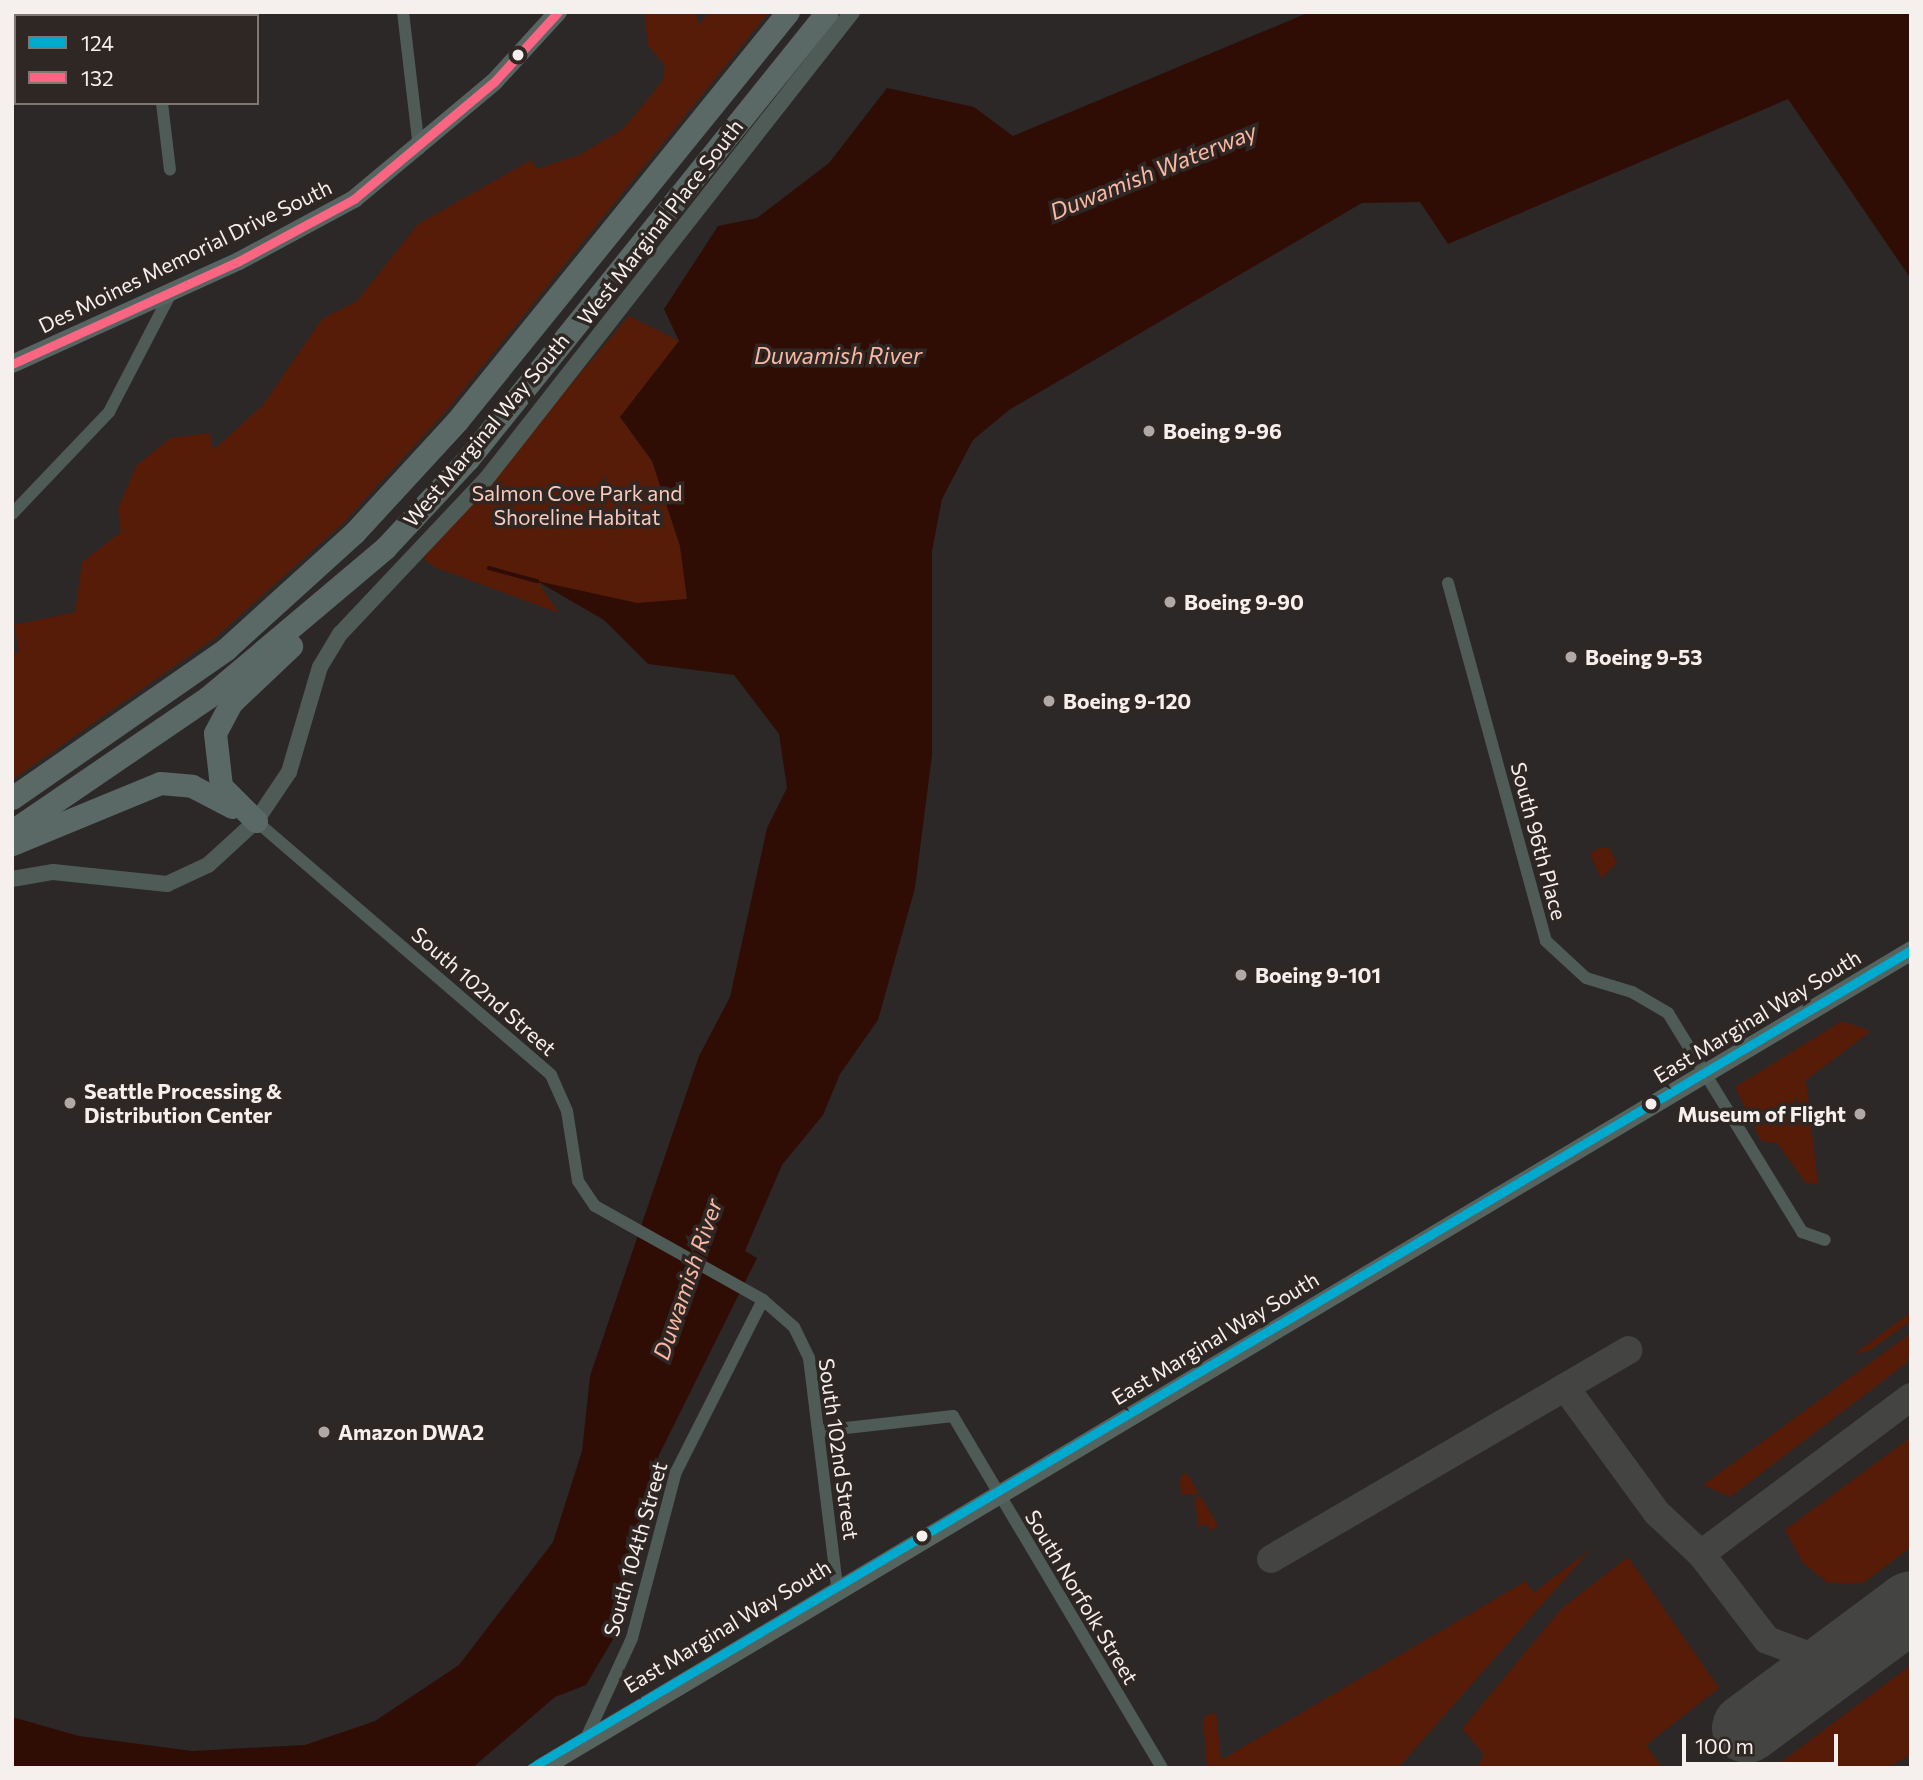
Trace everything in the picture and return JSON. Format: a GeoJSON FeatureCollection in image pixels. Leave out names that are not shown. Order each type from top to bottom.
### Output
{"type":"FeatureCollection","features":[{"type":"Feature","properties":{"kind":"highway","name":"West Marginal Way South"},"geometry":{"type":"LineString","coordinates":[[12,797],[226,649],[354,533],[457,421],[788,12]]}},
{"type":"Feature","properties":{"kind":"highway","name":"West Marginal Way South"},"geometry":{"type":"LineString","coordinates":[[12,831],[207,698],[385,548],[468,458],[827,12]]}},
{"type":"Feature","properties":{"kind":"highway"},"geometry":{"type":"LineString","coordinates":[[256,821],[221,786],[213,751],[220,719],[385,548]]}},
{"type":"Feature","properties":{"kind":"highway"},"geometry":{"type":"LineString","coordinates":[[12,844],[160,783],[192,786],[256,821]]}},
{"type":"Feature","properties":{"kind":"main road","name":"Des Moines Memorial Drive South"},"geometry":{"type":"LineString","coordinates":[[12,364],[171,293],[326,218],[419,149],[494,82],[558,12]]}},
{"type":"Feature","properties":{"kind":"main road","name":"East Marginal Way South"},"geometry":{"type":"LineString","coordinates":[[538,1767],[1911,950]]}},
{"type":"Feature","properties":{"kind":"street"},"geometry":{"type":"LineString","coordinates":[[403,12],[419,149]]}},
{"type":"Feature","properties":{"kind":"street","name":"West Marginal Place South"},"geometry":{"type":"LineString","coordinates":[[12,879],[53,872],[167,884],[208,865],[256,821],[289,772],[320,667],[340,634],[487,478],[852,12]]}},
{"type":"Feature","properties":{"kind":"street"},"geometry":{"type":"LineString","coordinates":[[162,105],[170,170]]}},
{"type":"Feature","properties":{"kind":"street"},"geometry":{"type":"LineString","coordinates":[[12,514],[109,412],[171,293]]}},
{"type":"Feature","properties":{"kind":"street","name":"South 96th Place"},"geometry":{"type":"LineString","coordinates":[[1448,583],[1546,941],[1586,978],[1658,1005],[1707,1073],[1802,1232],[1825,1240]]}},
{"type":"Feature","properties":{"kind":"street","name":"South 102nd Street"},"geometry":{"type":"LineString","coordinates":[[256,821],[540,1063],[563,1097],[585,1194],[623,1224],[763,1300],[794,1327],[806,1348],[819,1431],[837,1587]]}},
{"type":"Feature","properties":{"kind":"street","name":"South 104th Street"},"geometry":{"type":"LineString","coordinates":[[587,1736],[636,1624],[676,1472],[763,1300]]}},
{"type":"Feature","properties":{"kind":"street","name":"South Norfolk Street"},"geometry":{"type":"LineString","coordinates":[[819,1431],[953,1416],[1162,1768]]}},
{"type":"Feature","properties":{"kind":"green space"},"geometry":{"type":"Polygon","coordinates":[[[644,12],[696,12],[698,25],[710,12],[769,12],[446,411],[344,522],[216,637],[12,780],[12,654],[19,652],[14,625],[75,612],[82,562],[121,532],[118,509],[136,466],[170,438],[210,433],[213,450],[263,405],[322,319],[357,301],[418,224],[531,160],[537,169],[579,155],[623,129],[662,82],[665,66],[648,45],[644,12]]]}},
{"type":"Feature","properties":{"kind":"green space","name":"Salmon Cove Park and Shoreline Habitat"},"geometry":{"type":"Polygon","coordinates":[[[629,316],[679,341],[620,417],[652,461],[680,546],[687,600],[637,603],[538,582],[559,613],[434,567],[423,558],[629,316]]]}},
{"type":"Feature","properties":{"kind":"green space"},"geometry":{"type":"Polygon","coordinates":[[[1599,848],[1609,848],[1617,863],[1601,878],[1590,854],[1599,848]]]}},
{"type":"Feature","properties":{"kind":"green space"},"geometry":{"type":"Polygon","coordinates":[[[1842,1021],[1871,1031],[1806,1080],[1818,1184],[1806,1183],[1777,1143],[1761,1141],[1735,1087],[1842,1021]]]}},
{"type":"Feature","properties":{"kind":"green space"},"geometry":{"type":"Polygon","coordinates":[[[1911,1312],[1911,1321],[1869,1351],[1854,1354],[1911,1312]]]}},
{"type":"Feature","properties":{"kind":"green space"},"geometry":{"type":"Polygon","coordinates":[[[1911,1333],[1908,1362],[1730,1497],[1703,1485],[1911,1333]]]}},
{"type":"Feature","properties":{"kind":"green space"},"geometry":{"type":"Polygon","coordinates":[[[1911,1437],[1911,1547],[1863,1583],[1828,1583],[1803,1563],[1785,1530],[1911,1437]]]}},
{"type":"Feature","properties":{"kind":"green space"},"geometry":{"type":"Polygon","coordinates":[[[1187,1473],[1199,1494],[1181,1495],[1180,1477],[1187,1473]]]}},
{"type":"Feature","properties":{"kind":"green space"},"geometry":{"type":"Polygon","coordinates":[[[1195,1497],[1201,1497],[1218,1525],[1210,1532],[1209,1525],[1198,1526],[1195,1497]]]}},
{"type":"Feature","properties":{"kind":"green space"},"geometry":{"type":"Polygon","coordinates":[[[1591,1549],[1398,1768],[1207,1768],[1203,1717],[1216,1712],[1221,1760],[1526,1581],[1533,1593],[1591,1549]]]}},
{"type":"Feature","properties":{"kind":"green space"},"geometry":{"type":"Polygon","coordinates":[[[1628,1557],[1719,1688],[1646,1745],[1662,1768],[1477,1768],[1484,1754],[1462,1729],[1562,1608],[1628,1557]]]}},
{"type":"Feature","properties":{"kind":"green space"},"geometry":{"type":"Polygon","coordinates":[[[1911,1665],[1911,1755],[1887,1768],[1773,1768],[1911,1665]]]}},
{"type":"Feature","properties":{"kind":"water","name":"Duwamish River"},"geometry":{"type":"Polygon","coordinates":[[[1310,12],[1911,12],[1911,279],[1788,99],[1448,244],[1420,202],[1362,203],[1009,410],[973,440],[942,499],[932,551],[932,755],[915,888],[878,1020],[840,1074],[823,1115],[782,1165],[745,1251],[757,1258],[659,1455],[615,1636],[586,1685],[555,1697],[472,1768],[12,1768],[12,1717],[79,1736],[192,1751],[305,1745],[375,1721],[459,1665],[553,1542],[582,1451],[590,1376],[699,1056],[730,997],[767,828],[787,788],[779,734],[734,675],[648,664],[604,620],[537,581],[637,603],[687,599],[680,546],[652,461],[620,417],[679,341],[664,309],[718,226],[757,218],[829,163],[887,88],[974,107],[1013,136],[1310,12]]]}},
{"type":"Feature","properties":{"kind":"waterway"},"geometry":{"type":"LineString","coordinates":[[489,568],[537,581]]}},
{"type":"Feature","properties":{"kind":"taxiway"},"geometry":{"type":"LineString","coordinates":[[1271,1559],[1628,1350]]}},
{"type":"Feature","properties":{"kind":"taxiway"},"geometry":{"type":"LineString","coordinates":[[1565,1387],[1657,1513],[1701,1554],[1767,1640],[1815,1658],[1859,1644]]}},
{"type":"Feature","properties":{"kind":"taxiway"},"geometry":{"type":"LineString","coordinates":[[1701,1554],[1911,1397]]}},
{"type":"Feature","properties":{"kind":"runway"},"geometry":{"type":"LineString","coordinates":[[1747,1728],[1911,1606]]}},
{"type":"Feature","properties":{"kind":"transit line","name":"132"},"geometry":{"type":"LineString","coordinates":[[12,364],[239,261],[354,199],[494,82],[558,12]]}},
{"type":"Feature","properties":{"kind":"transit line","name":"124"},"geometry":{"type":"LineString","coordinates":[[531,1768],[1911,950]]}},
{"type":"Feature","properties":{"kind":"place","name":"Boeing 9-96"},"geometry":{"type":"Point","coordinates":[1149,431]}},
{"type":"Feature","properties":{"kind":"place","name":"Boeing 9-90"},"geometry":{"type":"Point","coordinates":[1170,602]}},
{"type":"Feature","properties":{"kind":"place","name":"Boeing 9-53"},"geometry":{"type":"Point","coordinates":[1571,657]}},
{"type":"Feature","properties":{"kind":"place","name":"Boeing 9-120"},"geometry":{"type":"Point","coordinates":[1049,701]}},
{"type":"Feature","properties":{"kind":"place","name":"Boeing 9-101"},"geometry":{"type":"Point","coordinates":[1241,975]}},
{"type":"Feature","properties":{"kind":"place","name":"Seattle Processing & Distribution Center"},"geometry":{"type":"Point","coordinates":[70,1103]}},
{"type":"Feature","properties":{"kind":"place","name":"Museum of Flight"},"geometry":{"type":"Point","coordinates":[1860,1114]}},
{"type":"Feature","properties":{"kind":"place","name":"Amazon DWA2"},"geometry":{"type":"Point","coordinates":[324,1432]}},
{"type":"Feature","properties":{"kind":"water label","name":"Duwamish Waterway"},"geometry":{"type":"Point","coordinates":[1153,171]}}]}
